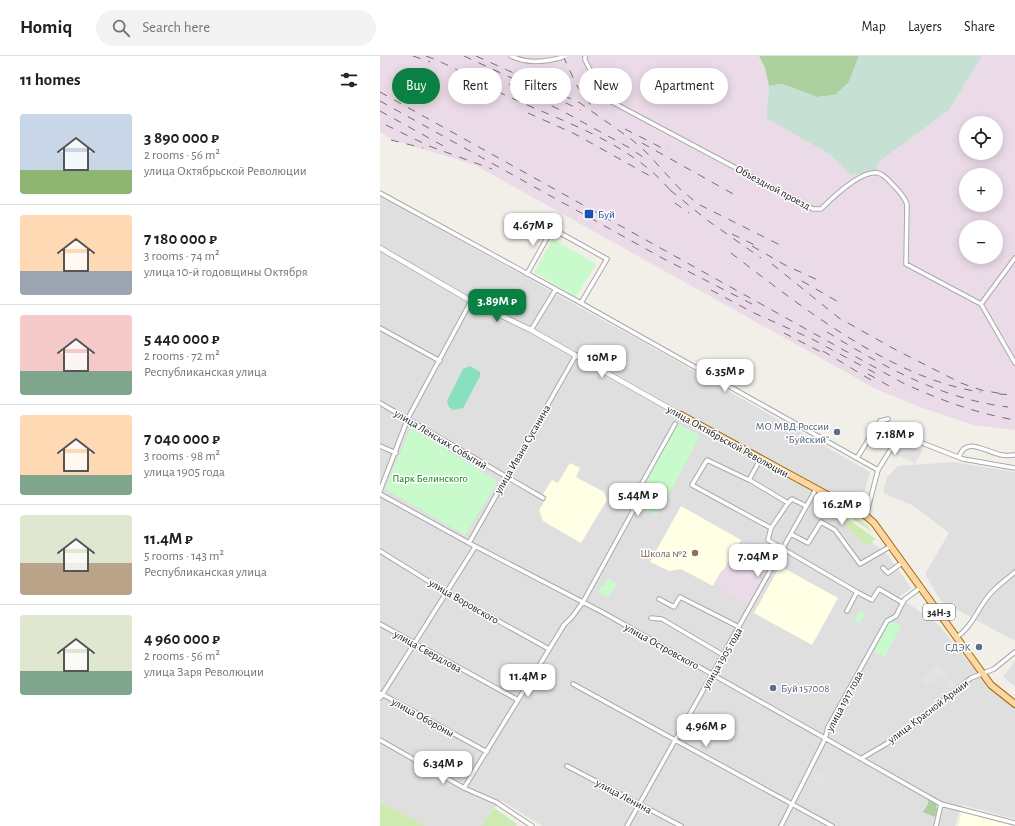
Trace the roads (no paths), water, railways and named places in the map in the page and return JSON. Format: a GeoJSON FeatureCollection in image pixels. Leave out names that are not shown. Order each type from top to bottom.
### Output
{"type":"FeatureCollection","features":[{"type":"Feature","properties":{"kind":"main road","name":"улица Октябрьской Революции"},"geometry":{"type":"LineString","coordinates":[[681,415],[866,516],[874,523],[983,673],[996,689],[1015,704]]}},
{"type":"Feature","properties":{"kind":"street"},"geometry":{"type":"LineString","coordinates":[[511,56],[523,61],[545,61],[566,56]]}},
{"type":"Feature","properties":{"kind":"street","name":"Объездной проезд"},"geometry":{"type":"LineString","coordinates":[[585,56],[585,60],[598,85],[612,102],[813,209],[821,209],[835,195],[853,182],[870,174],[878,173],[887,178],[904,197],[907,204],[906,264],[981,304]]}},
{"type":"Feature","properties":{"kind":"street"},"geometry":{"type":"LineString","coordinates":[[380,193],[556,289],[878,470]]}},
{"type":"Feature","properties":{"kind":"street"},"geometry":{"type":"LineString","coordinates":[[544,224],[606,259],[581,303]]}},
{"type":"Feature","properties":{"kind":"street"},"geometry":{"type":"LineString","coordinates":[[527,274],[552,228]]}},
{"type":"Feature","properties":{"kind":"street","name":"улица Октябрьской Революции"},"geometry":{"type":"LineString","coordinates":[[380,248],[471,301],[531,330],[681,415]]}},
{"type":"Feature","properties":{"kind":"street"},"geometry":{"type":"LineString","coordinates":[[1015,258],[981,304],[1015,363]]}},
{"type":"Feature","properties":{"kind":"street"},"geometry":{"type":"LineString","coordinates":[[531,330],[556,289]]}},
{"type":"Feature","properties":{"kind":"street"},"geometry":{"type":"LineString","coordinates":[[380,491],[396,453],[408,418],[471,301]]}},
{"type":"Feature","properties":{"kind":"street"},"geometry":{"type":"LineString","coordinates":[[380,328],[440,361]]}},
{"type":"Feature","properties":{"kind":"street","name":"улица Ивана Сусанина"},"geometry":{"type":"LineString","coordinates":[[469,544],[576,355]]}},
{"type":"Feature","properties":{"kind":"street","name":"улица Ленских Событий"},"geometry":{"type":"LineString","coordinates":[[380,403],[408,418],[506,478],[543,498]]}},
{"type":"Feature","properties":{"kind":"street"},"geometry":{"type":"LineString","coordinates":[[857,458],[880,421],[888,419]]}},
{"type":"Feature","properties":{"kind":"street"},"geometry":{"type":"LineString","coordinates":[[880,421],[900,434],[959,457],[1015,468]]}},
{"type":"Feature","properties":{"kind":"street"},"geometry":{"type":"LineString","coordinates":[[464,788],[549,648],[564,625],[583,602],[633,511],[632,503],[675,424]]}},
{"type":"Feature","properties":{"kind":"street"},"geometry":{"type":"LineString","coordinates":[[866,516],[878,470],[900,434]]}},
{"type":"Feature","properties":{"kind":"street"},"geometry":{"type":"LineString","coordinates":[[380,446],[396,453]]}},
{"type":"Feature","properties":{"kind":"street"},"geometry":{"type":"LineString","coordinates":[[959,457],[961,449],[964,447],[978,447],[1003,455],[1015,455]]}},
{"type":"Feature","properties":{"kind":"street"},"geometry":{"type":"LineString","coordinates":[[748,479],[761,458]]}},
{"type":"Feature","properties":{"kind":"street"},"geometry":{"type":"LineString","coordinates":[[771,528],[692,486],[707,460],[748,479],[788,503]]}},
{"type":"Feature","properties":{"kind":"street","name":"улица 1905 года"},"geometry":{"type":"LineString","coordinates":[[627,826],[816,489]]}},
{"type":"Feature","properties":{"kind":"street","name":"улица Островского"},"geometry":{"type":"LineString","coordinates":[[380,494],[469,544],[583,602],[825,739],[862,758],[941,804],[1015,823]]}},
{"type":"Feature","properties":{"kind":"street"},"geometry":{"type":"LineString","coordinates":[[806,506],[792,498],[771,528],[768,540],[872,600],[879,589],[903,603]]}},
{"type":"Feature","properties":{"kind":"street"},"geometry":{"type":"LineString","coordinates":[[791,534],[808,543],[821,522],[835,530],[860,564],[891,546]]}},
{"type":"Feature","properties":{"kind":"street"},"geometry":{"type":"LineString","coordinates":[[381,695],[475,547]]}},
{"type":"Feature","properties":{"kind":"street","name":"улица Воровского"},"geometry":{"type":"LineString","coordinates":[[380,551],[446,592],[549,648]]}},
{"type":"Feature","properties":{"kind":"street"},"geometry":{"type":"LineString","coordinates":[[883,568],[888,573],[903,562]]}},
{"type":"Feature","properties":{"kind":"street"},"geometry":{"type":"LineString","coordinates":[[957,637],[966,631],[981,605],[992,592],[1015,572]]}},
{"type":"Feature","properties":{"kind":"street","name":"улица 1917 года"},"geometry":{"type":"LineString","coordinates":[[781,826],[790,805],[825,739],[828,727],[887,621],[896,616],[903,603],[921,587]]}},
{"type":"Feature","properties":{"kind":"street"},"geometry":{"type":"LineString","coordinates":[[847,611],[857,592]]}},
{"type":"Feature","properties":{"kind":"street"},"geometry":{"type":"LineString","coordinates":[[659,599],[674,607],[680,597],[739,628]]}},
{"type":"Feature","properties":{"kind":"street"},"geometry":{"type":"LineString","coordinates":[[651,618],[662,619],[724,655]]}},
{"type":"Feature","properties":{"kind":"street","name":"улица Свердлова"},"geometry":{"type":"LineString","coordinates":[[380,624],[518,700]]}},
{"type":"Feature","properties":{"kind":"street","name":"улица Красной Армии"},"geometry":{"type":"LineString","coordinates":[[862,758],[913,725],[971,678],[994,669],[1015,652]]}},
{"type":"Feature","properties":{"kind":"street"},"geometry":{"type":"LineString","coordinates":[[573,684],[790,805],[832,826]]}},
{"type":"Feature","properties":{"kind":"street","name":"улица Обороны"},"geometry":{"type":"LineString","coordinates":[[381,695],[487,752]]}},
{"type":"Feature","properties":{"kind":"street"},"geometry":{"type":"LineString","coordinates":[[380,740],[464,788],[496,802],[532,826]]}},
{"type":"Feature","properties":{"kind":"street","name":"улица Ленина"},"geometry":{"type":"LineString","coordinates":[[568,766],[681,826]]}},
{"type":"Feature","properties":{"kind":"street"},"geometry":{"type":"LineString","coordinates":[[936,826],[941,804]]}},
{"type":"Feature","properties":{"kind":"railway"},"geometry":{"type":"LineString","coordinates":[[413,56],[430,62]]}},
{"type":"Feature","properties":{"kind":"railway"},"geometry":{"type":"LineString","coordinates":[[426,56],[495,90],[599,137],[617,147],[650,170],[674,194]]}},
{"type":"Feature","properties":{"kind":"railway"},"geometry":{"type":"LineString","coordinates":[[464,56],[581,110]]}},
{"type":"Feature","properties":{"kind":"railway"},"geometry":{"type":"LineString","coordinates":[[476,56],[580,103],[631,139],[645,151],[680,189],[698,204],[780,245]]}},
{"type":"Feature","properties":{"kind":"railway"},"geometry":{"type":"LineString","coordinates":[[563,56],[577,86],[593,108]]}},
{"type":"Feature","properties":{"kind":"railway"},"geometry":{"type":"LineString","coordinates":[[509,84],[566,113],[628,147],[646,159]]}},
{"type":"Feature","properties":{"kind":"railway"},"geometry":{"type":"LineString","coordinates":[[380,92],[903,383],[958,405],[986,414],[1015,420]]}},
{"type":"Feature","properties":{"kind":"railway"},"geometry":{"type":"LineString","coordinates":[[380,101],[664,259],[752,304]]}},
{"type":"Feature","properties":{"kind":"railway"},"geometry":{"type":"LineString","coordinates":[[380,111],[447,148]]}},
{"type":"Feature","properties":{"kind":"railway"},"geometry":{"type":"LineString","coordinates":[[528,113],[575,134],[650,176]]}},
{"type":"Feature","properties":{"kind":"railway"},"geometry":{"type":"LineString","coordinates":[[386,125],[429,146],[492,169]]}},
{"type":"Feature","properties":{"kind":"railway"},"geometry":{"type":"LineString","coordinates":[[625,129],[668,151]]}},
{"type":"Feature","properties":{"kind":"railway"},"geometry":{"type":"LineString","coordinates":[[391,140],[423,148]]}},
{"type":"Feature","properties":{"kind":"railway"},"geometry":{"type":"LineString","coordinates":[[642,143],[735,195]]}},
{"type":"Feature","properties":{"kind":"railway"},"geometry":{"type":"LineString","coordinates":[[670,190],[707,220],[761,258]]}},
{"type":"Feature","properties":{"kind":"railway"},"geometry":{"type":"LineString","coordinates":[[675,203],[689,213]]}},
{"type":"Feature","properties":{"kind":"railway"},"geometry":{"type":"LineString","coordinates":[[732,234],[759,247]]}},
{"type":"Feature","properties":{"kind":"railway"},"geometry":{"type":"LineString","coordinates":[[752,246],[785,265],[822,282]]}},
{"type":"Feature","properties":{"kind":"railway"},"geometry":{"type":"LineString","coordinates":[[731,253],[817,317],[882,357],[915,373],[948,385],[981,392]]}},
{"type":"Feature","properties":{"kind":"railway"},"geometry":{"type":"LineString","coordinates":[[772,264],[839,318],[898,351],[961,383],[981,390],[1003,394]]}},
{"type":"Feature","properties":{"kind":"railway"},"geometry":{"type":"LineString","coordinates":[[802,281],[840,303]]}},
{"type":"Feature","properties":{"kind":"railway"},"geometry":{"type":"LineString","coordinates":[[711,290],[752,312],[812,339],[875,373]]}},
{"type":"Feature","properties":{"kind":"railway"},"geometry":{"type":"LineString","coordinates":[[827,332],[891,369],[936,389],[960,397],[1008,407]]}},
{"type":"Feature","properties":{"kind":"railway"},"geometry":{"type":"LineString","coordinates":[[784,333],[821,352]]}},
{"type":"Feature","properties":{"kind":"railway"},"geometry":{"type":"LineString","coordinates":[[823,351],[871,380]]}},
{"type":"Feature","properties":{"kind":"railway"},"geometry":{"type":"LineString","coordinates":[[868,374],[896,390]]}},
{"type":"Feature","properties":{"kind":"railway"},"geometry":{"type":"LineString","coordinates":[[999,394],[1015,395]]}},
{"type":"Feature","properties":{"kind":"place","name":"Буй"},"geometry":{"type":"Point","coordinates":[589,214]}},
{"type":"Feature","properties":{"kind":"place","name":"МО МВД России \"Буйский\""},"geometry":{"type":"Point","coordinates":[837,432]}},
{"type":"Feature","properties":{"kind":"place","name":"Школа №2"},"geometry":{"type":"Point","coordinates":[695,553]}},
{"type":"Feature","properties":{"kind":"place","name":"СДЭК"},"geometry":{"type":"Point","coordinates":[979,647]}},
{"type":"Feature","properties":{"kind":"place","name":"Буй 157008"},"geometry":{"type":"Point","coordinates":[773,688]}},
{"type":"Feature","properties":{"kind":"park label","name":"Парк Белинского"},"geometry":{"type":"Point","coordinates":[430,478]}}]}
